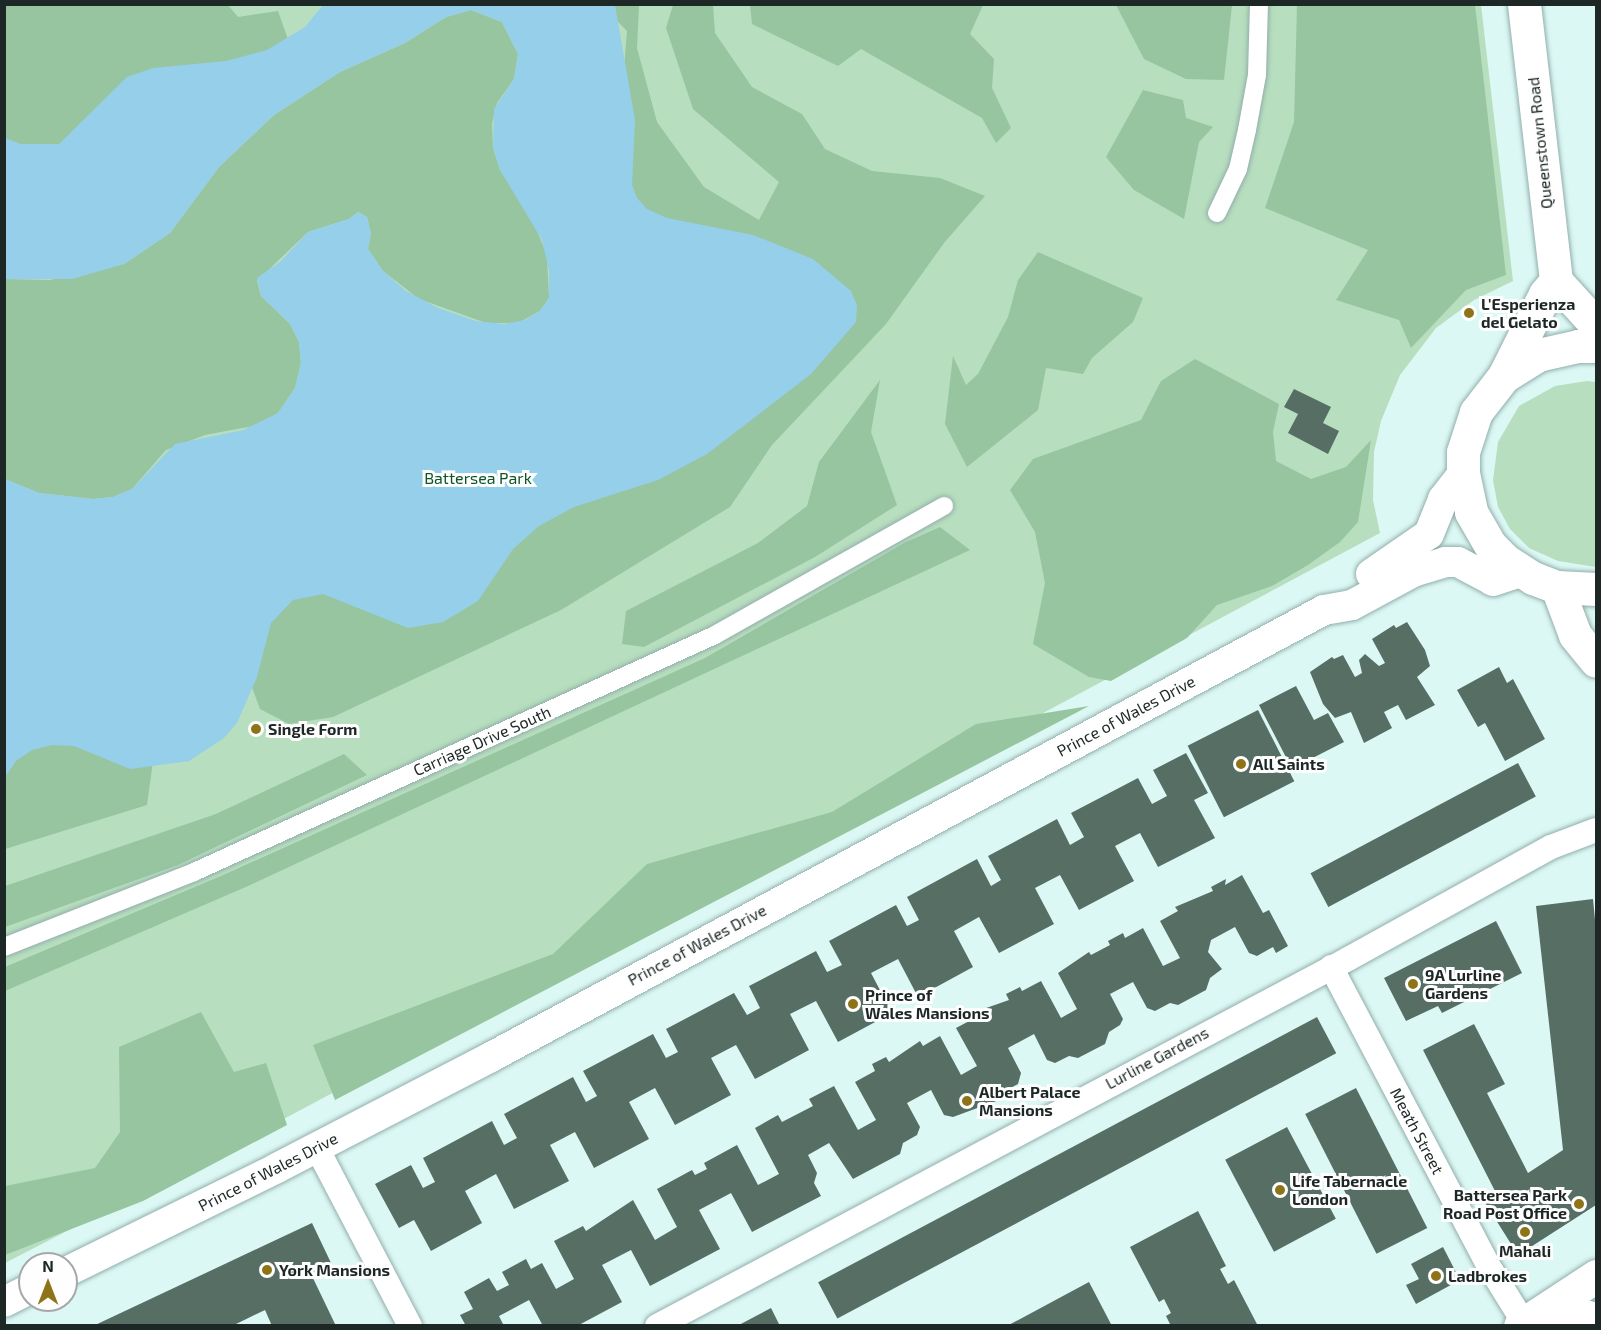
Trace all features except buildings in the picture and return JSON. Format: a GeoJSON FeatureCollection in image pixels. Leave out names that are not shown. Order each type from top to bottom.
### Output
{"type":"FeatureCollection","features":[{"type":"Feature","properties":{"kind":"main road","name":"Queenstown Road"},"geometry":{"type":"LineString","coordinates":[[1524,4],[1556,281]]}},
{"type":"Feature","properties":{"kind":"main road"},"geometry":{"type":"LineString","coordinates":[[1596,325],[1556,281],[1545,294],[1504,376],[1476,412],[1463,452],[1463,473],[1471,512],[1491,546],[1521,572],[1557,587],[1596,589]]}},
{"type":"Feature","properties":{"kind":"main road"},"geometry":{"type":"LineString","coordinates":[[1504,376],[1538,354],[1578,346],[1596,346]]}},
{"type":"Feature","properties":{"kind":"main road"},"geometry":{"type":"LineString","coordinates":[[1557,587],[1575,635],[1596,661]]}},
{"type":"Feature","properties":{"kind":"main road"},"geometry":{"type":"LineString","coordinates":[[1531,1318],[1596,1276]]}},
{"type":"Feature","properties":{"kind":"main road"},"geometry":{"type":"LineString","coordinates":[[1531,1318],[1596,1319]]}},
{"type":"Feature","properties":{"kind":"street"},"geometry":{"type":"LineString","coordinates":[[1217,213],[1238,169],[1247,130],[1257,75],[1259,4]]}},
{"type":"Feature","properties":{"kind":"street","name":"Prince of Wales Drive"},"geometry":{"type":"LineString","coordinates":[[78,1266],[317,1148],[1324,610],[1347,588],[1429,534],[1443,499],[1463,473]]}},
{"type":"Feature","properties":{"kind":"street","name":"Carriage Drive South"},"geometry":{"type":"LineString","coordinates":[[4,947],[194,872],[715,635],[945,506]]}},
{"type":"Feature","properties":{"kind":"street","name":"Prince of Wales Drive"},"geometry":{"type":"LineString","coordinates":[[1324,610],[1352,604],[1413,572],[1445,562],[1458,562],[1493,581],[1521,572]]}},
{"type":"Feature","properties":{"kind":"street","name":"Lurline Gardens"},"geometry":{"type":"LineString","coordinates":[[657,1326],[692,1317],[1551,847],[1596,830]]}},
{"type":"Feature","properties":{"kind":"street","name":"Meath Street"},"geometry":{"type":"LineString","coordinates":[[1331,967],[1478,1246],[1531,1318]]}},
{"type":"Feature","properties":{"kind":"street"},"geometry":{"type":"LineString","coordinates":[[317,1148],[410,1326]]}},
{"type":"Feature","properties":{"kind":"street"},"geometry":{"type":"LineString","coordinates":[[4,1302],[18,1295]]}},
{"type":"Feature","properties":{"kind":"green space"},"geometry":{"type":"Polygon","coordinates":[[[4,5],[228,5],[238,17],[278,11],[290,45],[64,150],[5,148],[4,5]]]}},
{"type":"Feature","properties":{"kind":"green space","name":"Battersea Park"},"geometry":{"type":"Polygon","coordinates":[[[5,5],[1481,5],[1513,281],[1474,300],[1436,328],[1400,375],[1381,421],[1374,452],[1373,500],[1380,533],[280,1121],[26,1252],[18,1252],[18,1256],[5,1263],[5,5]]]}},
{"type":"Feature","properties":{"kind":"green space"},"geometry":{"type":"Polygon","coordinates":[[[601,5],[639,5],[637,48],[657,122],[704,187],[759,220],[779,182],[693,109],[666,28],[673,5],[713,5],[715,33],[752,87],[802,114],[825,149],[872,171],[940,178],[985,196],[944,243],[886,324],[772,445],[730,507],[561,610],[333,717],[289,724],[260,709],[247,674],[248,611],[638,212],[615,183],[627,31],[601,5]]]}},
{"type":"Feature","properties":{"kind":"green space"},"geometry":{"type":"Polygon","coordinates":[[[750,5],[983,5],[970,34],[994,59],[992,88],[1011,128],[996,143],[982,118],[861,49],[838,66],[752,24],[750,5]]]}},
{"type":"Feature","properties":{"kind":"green space"},"geometry":{"type":"Polygon","coordinates":[[[1116,5],[1232,5],[1224,80],[1186,79],[1144,59],[1116,5]]]}},
{"type":"Feature","properties":{"kind":"green space"},"geometry":{"type":"Polygon","coordinates":[[[1297,5],[1475,5],[1506,275],[1466,290],[1411,348],[1399,320],[1336,300],[1368,250],[1265,208],[1294,122],[1297,5]]]}},
{"type":"Feature","properties":{"kind":"green space"},"geometry":{"type":"Polygon","coordinates":[[[471,10],[502,22],[518,54],[514,79],[497,103],[492,124],[493,148],[500,170],[531,217],[547,255],[549,298],[540,311],[518,323],[486,323],[419,299],[383,271],[368,249],[371,234],[367,217],[358,212],[349,219],[308,232],[257,281],[261,296],[290,324],[299,342],[301,363],[295,388],[278,413],[258,425],[205,435],[166,450],[132,489],[113,497],[93,499],[39,493],[5,479],[5,279],[50,280],[124,264],[170,233],[219,167],[274,115],[340,72],[405,43],[446,17],[471,10]]]}},
{"type":"Feature","properties":{"kind":"green space"},"geometry":{"type":"Polygon","coordinates":[[[1143,90],[1183,100],[1186,118],[1213,127],[1199,142],[1184,219],[1134,190],[1106,157],[1143,90]]]}},
{"type":"Feature","properties":{"kind":"green space"},"geometry":{"type":"Polygon","coordinates":[[[1038,252],[1143,298],[1133,322],[1092,358],[1083,374],[1046,368],[1038,410],[967,467],[945,424],[953,356],[966,385],[978,374],[1008,317],[1018,280],[1038,252]]]}},
{"type":"Feature","properties":{"kind":"green space"},"geometry":{"type":"Polygon","coordinates":[[[1195,359],[1279,404],[1273,432],[1276,461],[1311,479],[1346,467],[1371,440],[1358,522],[1340,542],[1308,565],[1272,586],[1217,605],[1187,638],[1111,681],[1089,677],[1033,644],[1045,583],[1035,532],[1010,490],[1033,459],[1141,420],[1161,381],[1195,359]]]}},
{"type":"Feature","properties":{"kind":"green space"},"geometry":{"type":"Polygon","coordinates":[[[880,380],[871,432],[897,505],[815,557],[644,647],[622,644],[626,611],[758,543],[807,506],[819,462],[880,380]]]}},
{"type":"Feature","properties":{"kind":"green space"},"geometry":{"type":"Polygon","coordinates":[[[1587,381],[1596,382],[1596,567],[1558,561],[1529,548],[1510,529],[1498,507],[1493,480],[1498,442],[1519,406],[1555,386],[1587,381]]]}},
{"type":"Feature","properties":{"kind":"green space"},"geometry":{"type":"Polygon","coordinates":[[[940,527],[970,550],[248,886],[5,991],[5,967],[221,876],[705,658],[904,543],[940,527]]]}},
{"type":"Feature","properties":{"kind":"green space"},"geometry":{"type":"Polygon","coordinates":[[[1089,706],[335,1100],[313,1045],[553,954],[647,864],[832,812],[976,724],[1089,706]]]}},
{"type":"Feature","properties":{"kind":"green space"},"geometry":{"type":"Polygon","coordinates":[[[35,737],[153,761],[147,805],[5,849],[4,758],[35,737]]]}},
{"type":"Feature","properties":{"kind":"green space"},"geometry":{"type":"Polygon","coordinates":[[[344,754],[367,775],[178,865],[5,927],[5,886],[216,814],[344,754]]]}},
{"type":"Feature","properties":{"kind":"green space"},"geometry":{"type":"Polygon","coordinates":[[[201,1012],[234,1072],[266,1063],[287,1125],[143,1201],[5,1255],[5,1186],[95,1168],[120,1132],[119,1047],[201,1012]]]}},
{"type":"Feature","properties":{"kind":"water"},"geometry":{"type":"Polygon","coordinates":[[[323,5],[615,5],[635,120],[632,185],[637,198],[647,209],[667,218],[753,235],[813,259],[851,291],[857,305],[856,322],[811,374],[707,454],[658,480],[574,507],[539,526],[513,549],[478,601],[443,622],[408,628],[323,594],[293,600],[271,623],[257,677],[237,723],[224,738],[189,761],[130,769],[74,746],[52,745],[32,750],[16,761],[5,777],[5,479],[39,493],[93,499],[113,497],[132,489],[175,444],[243,430],[278,413],[295,388],[301,363],[299,342],[290,324],[261,296],[257,278],[280,262],[308,232],[349,219],[358,212],[367,217],[371,234],[368,249],[383,271],[406,291],[438,308],[476,321],[504,324],[525,320],[540,311],[549,298],[549,270],[542,240],[500,170],[493,148],[494,109],[514,79],[518,54],[502,22],[471,10],[446,17],[405,43],[340,72],[274,115],[219,167],[170,233],[124,264],[72,279],[5,279],[5,138],[21,144],[59,144],[127,77],[153,68],[226,61],[267,50],[305,27],[323,5]]]}},
{"type":"Feature","properties":{"kind":"place","name":"L'Esperienza del Gelato"},"geometry":{"type":"Point","coordinates":[1469,313]}},
{"type":"Feature","properties":{"kind":"place","name":"Single Form"},"geometry":{"type":"Point","coordinates":[256,729]}},
{"type":"Feature","properties":{"kind":"place","name":"All Saints"},"geometry":{"type":"Point","coordinates":[1241,764]}},
{"type":"Feature","properties":{"kind":"place","name":"9A Lurline Gardens"},"geometry":{"type":"Point","coordinates":[1413,984]}},
{"type":"Feature","properties":{"kind":"place","name":"Prince of Wales Mansions"},"geometry":{"type":"Point","coordinates":[853,1004]}},
{"type":"Feature","properties":{"kind":"place","name":"Albert Palace Mansions"},"geometry":{"type":"Point","coordinates":[967,1101]}},
{"type":"Feature","properties":{"kind":"place","name":"Life Tabernacle London"},"geometry":{"type":"Point","coordinates":[1280,1190]}},
{"type":"Feature","properties":{"kind":"place","name":"Battersea Park Road Post Office"},"geometry":{"type":"Point","coordinates":[1579,1204]}},
{"type":"Feature","properties":{"kind":"place","name":"Mahali"},"geometry":{"type":"Point","coordinates":[1525,1232]}},
{"type":"Feature","properties":{"kind":"place","name":"York Mansions"},"geometry":{"type":"Point","coordinates":[267,1270]}},
{"type":"Feature","properties":{"kind":"place","name":"Ladbrokes"},"geometry":{"type":"Point","coordinates":[1436,1276]}}]}
